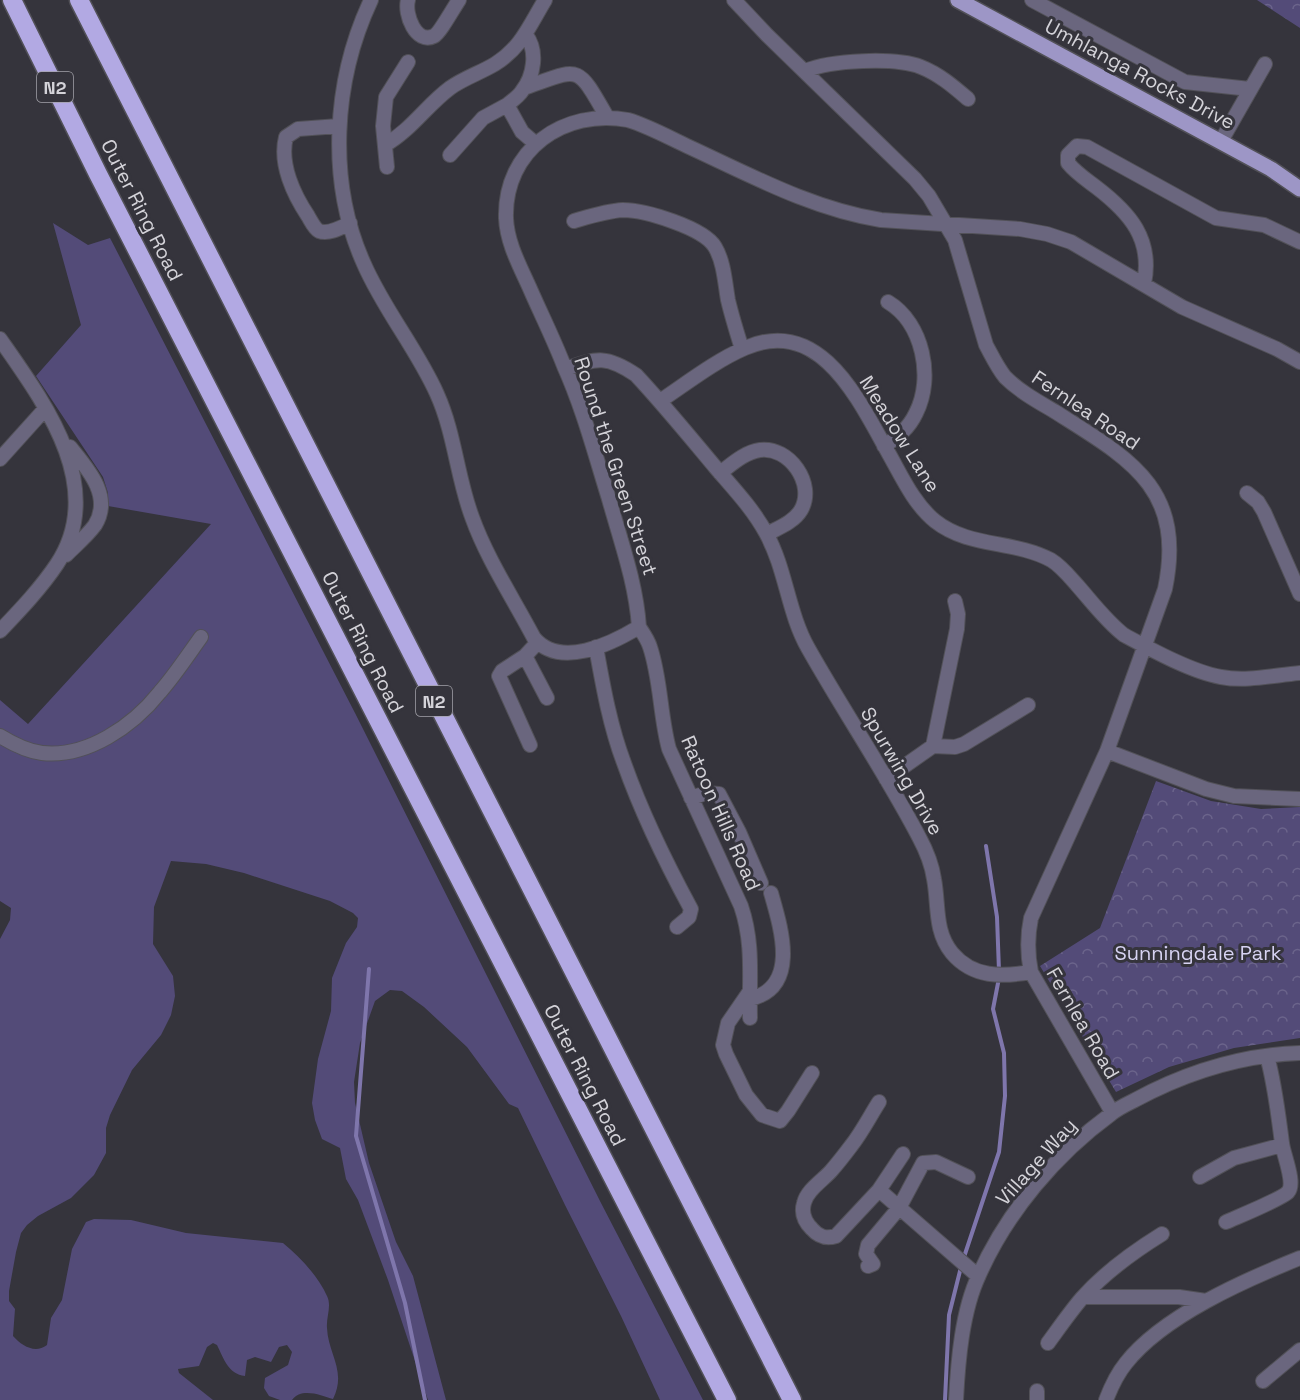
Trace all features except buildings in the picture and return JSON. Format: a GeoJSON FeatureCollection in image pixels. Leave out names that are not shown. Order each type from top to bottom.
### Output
{"type":"FeatureCollection","features":[{"type":"Feature","properties":{"kind":"highway","name":"Outer Ring Road"},"geometry":{"type":"LineString","coordinates":[[12,0],[109,195],[727,1400]]}},
{"type":"Feature","properties":{"kind":"highway","name":"Outer Ring Road"},"geometry":{"type":"LineString","coordinates":[[79,0],[792,1400]]}},
{"type":"Feature","properties":{"kind":"main road","name":"Umhlanga Rocks Drive"},"geometry":{"type":"LineString","coordinates":[[958,0],[1221,141],[1271,169],[1300,189]]}},
{"type":"Feature","properties":{"kind":"street"},"geometry":{"type":"LineString","coordinates":[[371,0],[350,55],[343,87],[339,126],[345,200],[363,264],[437,393],[447,420],[462,483],[480,537],[538,642],[558,652],[571,653],[596,647],[639,627]]}},
{"type":"Feature","properties":{"kind":"street"},"geometry":{"type":"LineString","coordinates":[[408,0],[406,7],[410,24],[423,35],[435,36],[459,0]]}},
{"type":"Feature","properties":{"kind":"street"},"geometry":{"type":"LineString","coordinates":[[385,145],[405,132],[451,87],[498,62],[514,50],[526,35],[545,0]]}},
{"type":"Feature","properties":{"kind":"street","name":"Fernlea Road"},"geometry":{"type":"LineString","coordinates":[[734,0],[766,35],[915,179],[929,196],[958,249],[986,345],[1005,376],[1021,390],[1122,455],[1139,470],[1162,508],[1168,531],[1169,569],[1165,589],[1107,751],[1031,918],[1027,937],[1027,954],[1031,972],[1112,1112]]}},
{"type":"Feature","properties":{"kind":"street"},"geometry":{"type":"LineString","coordinates":[[1032,0],[1185,82],[1251,89]]}},
{"type":"Feature","properties":{"kind":"street"},"geometry":{"type":"LineString","coordinates":[[450,155],[483,118],[507,105],[524,88],[531,73],[534,54],[532,43],[526,35]]}},
{"type":"Feature","properties":{"kind":"street"},"geometry":{"type":"LineString","coordinates":[[387,167],[383,126],[386,97],[408,62]]}},
{"type":"Feature","properties":{"kind":"street"},"geometry":{"type":"LineString","coordinates":[[805,71],[833,62],[909,63],[935,74],[968,99]]}},
{"type":"Feature","properties":{"kind":"street"},"geometry":{"type":"LineString","coordinates":[[1221,141],[1265,64]]}},
{"type":"Feature","properties":{"kind":"street"},"geometry":{"type":"LineString","coordinates":[[524,88],[564,74],[579,75],[586,81],[607,117]]}},
{"type":"Feature","properties":{"kind":"street"},"geometry":{"type":"LineString","coordinates":[[507,105],[522,132],[536,144]]}},
{"type":"Feature","properties":{"kind":"street","name":"Round the Green Street"},"geometry":{"type":"LineString","coordinates":[[639,627],[634,586],[586,425],[566,369],[516,258],[508,232],[506,206],[512,180],[521,162],[536,144],[565,125],[590,118],[607,117],[640,124],[798,197],[832,210],[881,220],[1020,229],[1047,234],[1071,242],[1182,307],[1277,349],[1300,362]]}},
{"type":"Feature","properties":{"kind":"street"},"geometry":{"type":"LineString","coordinates":[[339,126],[310,127],[291,132],[286,137],[285,150],[294,193],[316,228],[329,232],[350,223]]}},
{"type":"Feature","properties":{"kind":"street"},"geometry":{"type":"LineString","coordinates":[[1144,284],[1147,268],[1146,253],[1136,225],[1125,212],[1068,163],[1068,155],[1077,146],[1087,147],[1216,218],[1264,225],[1300,242]]}},
{"type":"Feature","properties":{"kind":"street"},"geometry":{"type":"LineString","coordinates":[[574,221],[605,211],[626,210],[641,212],[705,237],[714,244],[719,254],[729,303],[742,349]]}},
{"type":"Feature","properties":{"kind":"street"},"geometry":{"type":"LineString","coordinates":[[884,446],[899,436],[917,412],[922,396],[924,375],[922,354],[907,317],[888,302]]}},
{"type":"Feature","properties":{"kind":"street"},"geometry":{"type":"LineString","coordinates":[[0,339],[45,409],[71,460],[76,495],[74,518],[69,539],[58,563]]}},
{"type":"Feature","properties":{"kind":"street","name":"Meadow Lane"},"geometry":{"type":"LineString","coordinates":[[660,401],[742,349],[757,343],[776,341],[811,348],[837,370],[911,493],[934,521],[962,537],[1019,549],[1052,561],[1063,569],[1112,626],[1145,646],[1203,672],[1238,679],[1300,673]]}},
{"type":"Feature","properties":{"kind":"street","name":"Spurwing Drive"},"geometry":{"type":"LineString","coordinates":[[566,369],[594,360],[606,360],[636,375],[738,493],[767,534],[796,621],[807,646],[920,839],[929,859],[934,879],[937,919],[942,938],[960,962],[972,970],[999,976],[1031,972]]}},
{"type":"Feature","properties":{"kind":"street"},"geometry":{"type":"LineString","coordinates":[[0,459],[45,409]]}},
{"type":"Feature","properties":{"kind":"street"},"geometry":{"type":"LineString","coordinates":[[0,631],[95,524],[100,512],[98,487],[93,476],[60,436]]}},
{"type":"Feature","properties":{"kind":"street"},"geometry":{"type":"LineString","coordinates":[[720,473],[745,454],[757,450],[768,449],[781,453],[792,462],[801,475],[805,487],[804,501],[800,512],[767,534]]}},
{"type":"Feature","properties":{"kind":"street"},"geometry":{"type":"LineString","coordinates":[[1247,493],[1264,512],[1300,594]]}},
{"type":"Feature","properties":{"kind":"street"},"geometry":{"type":"LineString","coordinates":[[933,746],[957,629],[958,614],[955,602]]}},
{"type":"Feature","properties":{"kind":"street","name":"Ratoon Hills Road"},"geometry":{"type":"LineString","coordinates":[[639,627],[650,645],[656,668],[663,726],[669,749],[748,924],[752,966],[750,1018]]}},
{"type":"Feature","properties":{"kind":"street"},"geometry":{"type":"LineString","coordinates":[[0,736],[17,747],[41,753],[64,753],[93,744],[128,725],[160,693],[201,637]]}},
{"type":"Feature","properties":{"kind":"street"},"geometry":{"type":"LineString","coordinates":[[530,745],[499,676],[502,671],[525,656],[538,642]]}},
{"type":"Feature","properties":{"kind":"street"},"geometry":{"type":"LineString","coordinates":[[596,647],[612,726],[623,762],[657,846],[691,909],[689,917],[676,927]]}},
{"type":"Feature","properties":{"kind":"street"},"geometry":{"type":"LineString","coordinates":[[525,656],[547,698]]}},
{"type":"Feature","properties":{"kind":"street"},"geometry":{"type":"LineString","coordinates":[[886,779],[933,746],[956,747],[964,744],[1028,705]]}},
{"type":"Feature","properties":{"kind":"street"},"geometry":{"type":"LineString","coordinates":[[1107,751],[1206,789],[1234,796],[1300,799]]}},
{"type":"Feature","properties":{"kind":"street"},"geometry":{"type":"LineString","coordinates":[[691,798],[706,793],[719,794],[739,832],[761,883]]}},
{"type":"Feature","properties":{"kind":"street"},"geometry":{"type":"LineString","coordinates":[[771,893],[782,928],[783,954],[780,974],[768,992],[750,995],[728,1023],[723,1045],[746,1095],[762,1115],[780,1120],[812,1074]]}},
{"type":"Feature","properties":{"kind":"street","name":"Village Way"},"geometry":{"type":"LineString","coordinates":[[956,1400],[958,1357],[978,1276],[1008,1221],[1070,1148],[1112,1112],[1156,1089],[1237,1060],[1300,1053]]}},
{"type":"Feature","properties":{"kind":"street"},"geometry":{"type":"LineString","coordinates":[[1226,1222],[1288,1192],[1291,1179],[1282,1145],[1277,1103],[1267,1056]]}},
{"type":"Feature","properties":{"kind":"street"},"geometry":{"type":"LineString","coordinates":[[879,1102],[854,1143],[808,1194],[803,1213],[806,1222],[816,1234],[822,1237],[836,1236],[879,1190],[903,1154]]}},
{"type":"Feature","properties":{"kind":"street"},"geometry":{"type":"LineString","coordinates":[[1200,1177],[1234,1158],[1282,1145]]}},
{"type":"Feature","properties":{"kind":"street"},"geometry":{"type":"LineString","coordinates":[[868,1266],[873,1264],[866,1254],[868,1245],[899,1208],[923,1163],[936,1162],[968,1177]]}},
{"type":"Feature","properties":{"kind":"street"},"geometry":{"type":"LineString","coordinates":[[879,1190],[978,1276]]}},
{"type":"Feature","properties":{"kind":"street"},"geometry":{"type":"LineString","coordinates":[[1047,1342],[1083,1297],[1131,1253],[1162,1234]]}},
{"type":"Feature","properties":{"kind":"street"},"geometry":{"type":"LineString","coordinates":[[1106,1400],[1126,1363],[1152,1338],[1206,1301],[1259,1274],[1300,1258]]}},
{"type":"Feature","properties":{"kind":"street"},"geometry":{"type":"LineString","coordinates":[[1083,1297],[1179,1298],[1206,1301]]}},
{"type":"Feature","properties":{"kind":"street"},"geometry":{"type":"LineString","coordinates":[[1263,1381],[1300,1350]]}},
{"type":"Feature","properties":{"kind":"green space"},"geometry":{"type":"Polygon","coordinates":[[[1257,0],[1300,0],[1300,28],[1257,0]]]}},
{"type":"Feature","properties":{"kind":"green space"},"geometry":{"type":"Polygon","coordinates":[[[53,223],[88,245],[110,238],[355,713],[601,1203],[703,1400],[660,1400],[518,1108],[509,1104],[467,1047],[424,1007],[402,991],[390,990],[375,1001],[360,1043],[354,1082],[355,1103],[369,1163],[396,1242],[413,1276],[446,1400],[428,1400],[388,1280],[358,1200],[346,1179],[340,1148],[322,1139],[312,1103],[318,1059],[331,1011],[332,978],[346,943],[357,927],[358,918],[330,901],[244,873],[206,864],[171,861],[154,907],[153,944],[173,976],[175,996],[171,1015],[161,1035],[132,1070],[110,1115],[106,1128],[106,1153],[94,1175],[71,1198],[38,1216],[21,1233],[9,1291],[9,1301],[15,1309],[13,1336],[29,1348],[38,1349],[47,1345],[51,1318],[62,1300],[72,1249],[86,1222],[94,1219],[131,1220],[186,1233],[283,1243],[308,1267],[327,1296],[329,1304],[327,1328],[338,1371],[337,1389],[333,1399],[311,1393],[301,1394],[292,1400],[280,1400],[269,1396],[264,1388],[265,1378],[288,1365],[292,1352],[287,1345],[279,1347],[271,1362],[255,1357],[247,1360],[245,1376],[231,1369],[217,1345],[213,1343],[207,1347],[199,1366],[178,1369],[179,1373],[213,1400],[0,1400],[0,939],[10,920],[11,908],[0,901],[0,700],[28,724],[211,524],[108,506],[108,493],[103,477],[36,376],[81,325],[53,223]]]}},
{"type":"Feature","properties":{"kind":"green space","name":"Sunningdale Park"},"geometry":{"type":"Polygon","coordinates":[[[1156,781],[1211,801],[1261,809],[1300,807],[1300,1038],[1234,1048],[1169,1067],[1116,1092],[1040,966],[1100,928],[1156,781]]]}},
{"type":"Feature","properties":{"kind":"waterway"},"geometry":{"type":"LineString","coordinates":[[986,846],[997,917],[999,971]]}},
{"type":"Feature","properties":{"kind":"waterway"},"geometry":{"type":"LineString","coordinates":[[369,969],[356,1136],[405,1303],[425,1400]]}},
{"type":"Feature","properties":{"kind":"waterway"},"geometry":{"type":"LineString","coordinates":[[963,1260],[999,1152],[1005,1096],[1004,1053],[993,1009],[999,978]]}},
{"type":"Feature","properties":{"kind":"waterway"},"geometry":{"type":"LineString","coordinates":[[945,1400],[949,1315],[961,1267]]}}]}
